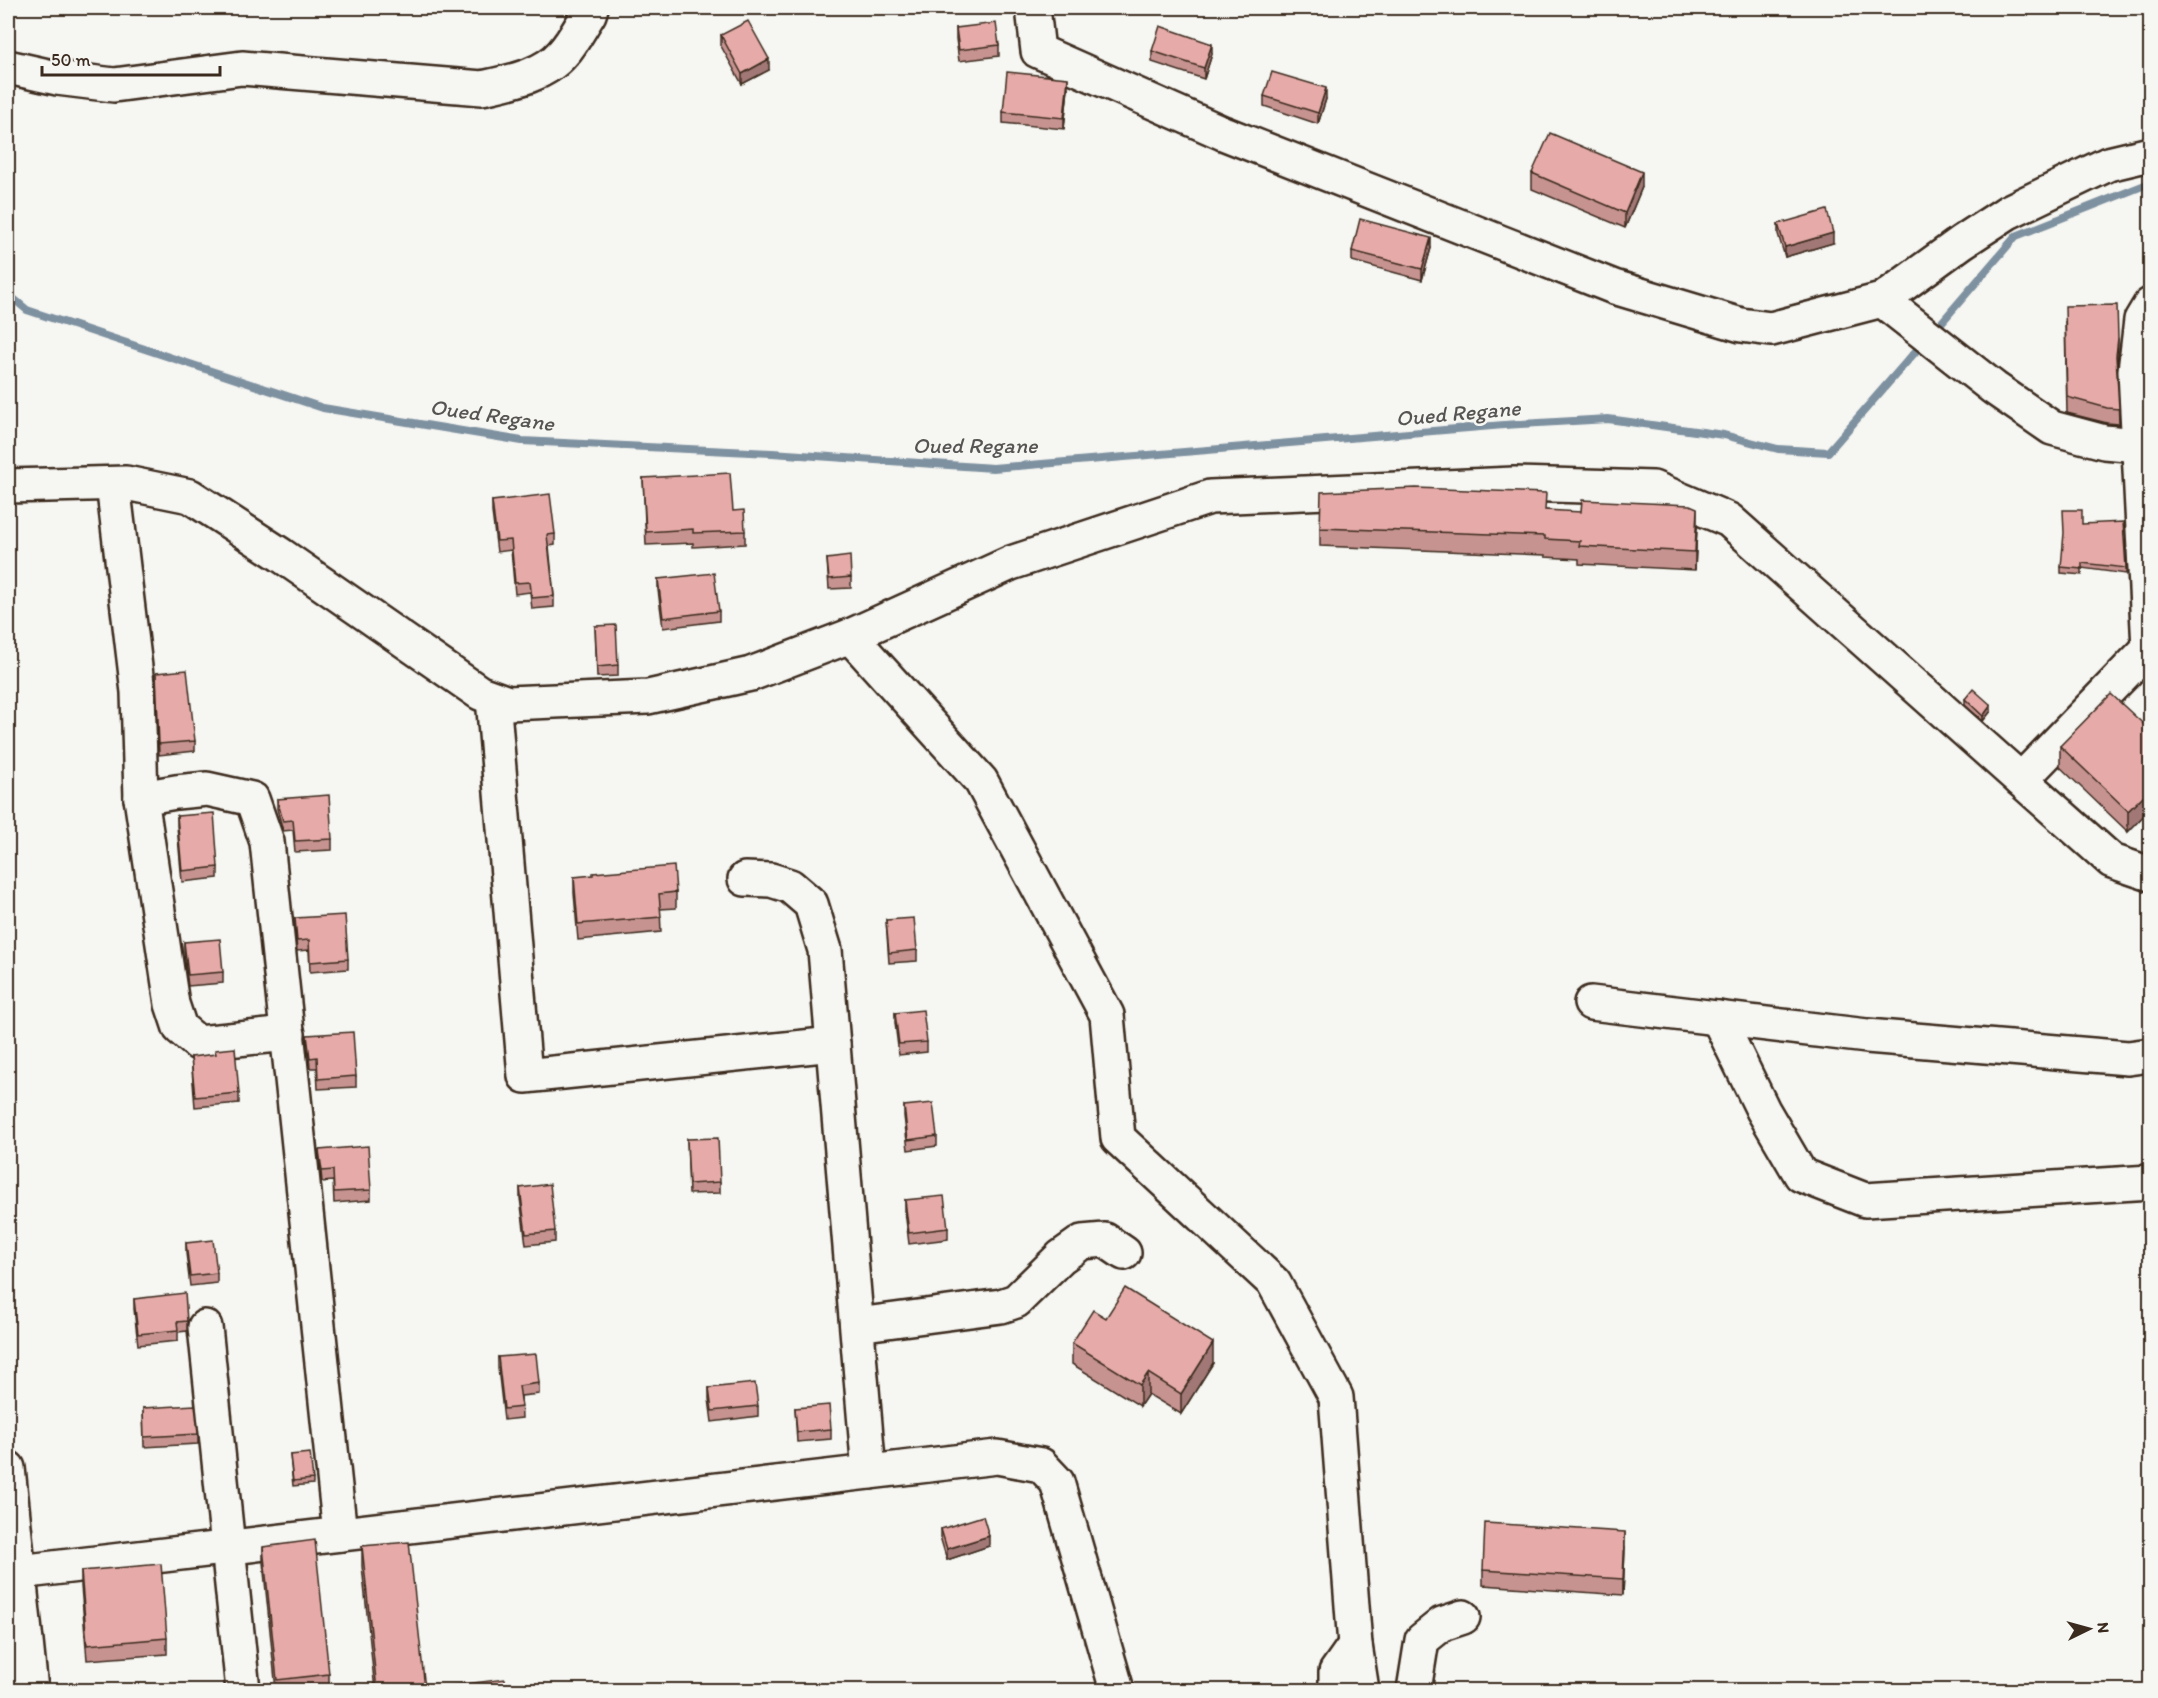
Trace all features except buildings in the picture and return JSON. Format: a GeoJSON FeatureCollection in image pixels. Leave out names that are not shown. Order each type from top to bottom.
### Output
{"type":"FeatureCollection","features":[{"type":"Feature","properties":{"kind":"lane"},"geometry":{"type":"LineString","coordinates":[[8,67],[57,78],[114,85],[242,68],[482,88],[517,80],[544,68],[563,54],[591,8]]}},
{"type":"Feature","properties":{"kind":"lane"},"geometry":{"type":"LineString","coordinates":[[1033,8],[1038,51],[1223,133],[1614,287],[1741,325],[1771,329],[1882,300],[2008,212],[2108,164],[2151,154]]}},
{"type":"Feature","properties":{"kind":"lane"},"geometry":{"type":"LineString","coordinates":[[1882,300],[1994,388],[2052,428],[2104,442],[2139,445]]}},
{"type":"Feature","properties":{"kind":"lane"},"geometry":{"type":"LineString","coordinates":[[2021,780],[2149,648],[2135,371],[2141,320],[2151,305]]}},
{"type":"Feature","properties":{"kind":"lane"},"geometry":{"type":"LineString","coordinates":[[8,486],[126,483],[190,496],[282,555],[480,693],[507,703],[648,697],[752,674],[850,636],[1011,563],[1210,497],[1514,484],[1653,488],[1729,520],[2112,861],[2151,874]]}},
{"type":"Feature","properties":{"kind":"lane"},"geometry":{"type":"LineString","coordinates":[[112,484],[138,692],[141,798],[172,1004],[180,1028],[198,1042],[288,1034]]}},
{"type":"Feature","properties":{"kind":"lane"},"geometry":{"type":"LineString","coordinates":[[850,636],[981,781],[1107,1015],[1118,1138],[1274,1283],[1336,1397],[1355,1645],[1362,1690]]}},
{"type":"Feature","properties":{"kind":"lane"},"geometry":{"type":"LineString","coordinates":[[494,698],[525,1076],[833,1044]]}},
{"type":"Feature","properties":{"kind":"lane"},"geometry":{"type":"LineString","coordinates":[[141,798],[207,789],[252,799],[267,842],[340,1534]]}},
{"type":"Feature","properties":{"kind":"lane"},"geometry":{"type":"LineString","coordinates":[[745,879],[771,880],[790,886],[812,904],[825,950],[869,1473]]}},
{"type":"Feature","properties":{"kind":"lane"},"geometry":{"type":"LineString","coordinates":[[1590,1003],[1964,1045],[2128,1058],[2151,1055]]}},
{"type":"Feature","properties":{"kind":"lane"},"geometry":{"type":"LineString","coordinates":[[1718,1018],[1764,1110],[1801,1175],[1865,1200],[2151,1182]]}},
{"type":"Feature","properties":{"kind":"lane"},"geometry":{"type":"LineString","coordinates":[[857,1325],[1001,1306],[1016,1301],[1061,1257],[1082,1242],[1105,1240],[1124,1252]]}},
{"type":"Feature","properties":{"kind":"lane"},"geometry":{"type":"LineString","coordinates":[[206,1327],[243,1690]]}},
{"type":"Feature","properties":{"kind":"lane"},"geometry":{"type":"LineString","coordinates":[[19,1572],[997,1457],[1041,1465],[1057,1482],[1117,1690]]}},
{"type":"Feature","properties":{"kind":"lane"},"geometry":{"type":"LineString","coordinates":[[8,1468],[31,1690]]}},
{"type":"Feature","properties":{"kind":"lane"},"geometry":{"type":"LineString","coordinates":[[1414,1690],[1422,1640],[1442,1624],[1463,1617]]}},
{"type":"Feature","properties":{"kind":"lane"},"geometry":{"type":"LineString","coordinates":[[1335,1690],[1336,1672],[1355,1645]]}},
{"type":"Feature","properties":{"kind":"waterway","name":"Oued Regane"},"geometry":{"type":"LineString","coordinates":[[1942,322],[2016,236],[2150,183]]}},
{"type":"Feature","properties":{"kind":"waterway","name":"Oued Regane"},"geometry":{"type":"LineString","coordinates":[[8,294],[27,310],[323,408],[522,441],[772,453],[993,468],[1504,425],[1608,419],[1724,435],[1778,449],[1828,452],[1916,351]]}}]}
